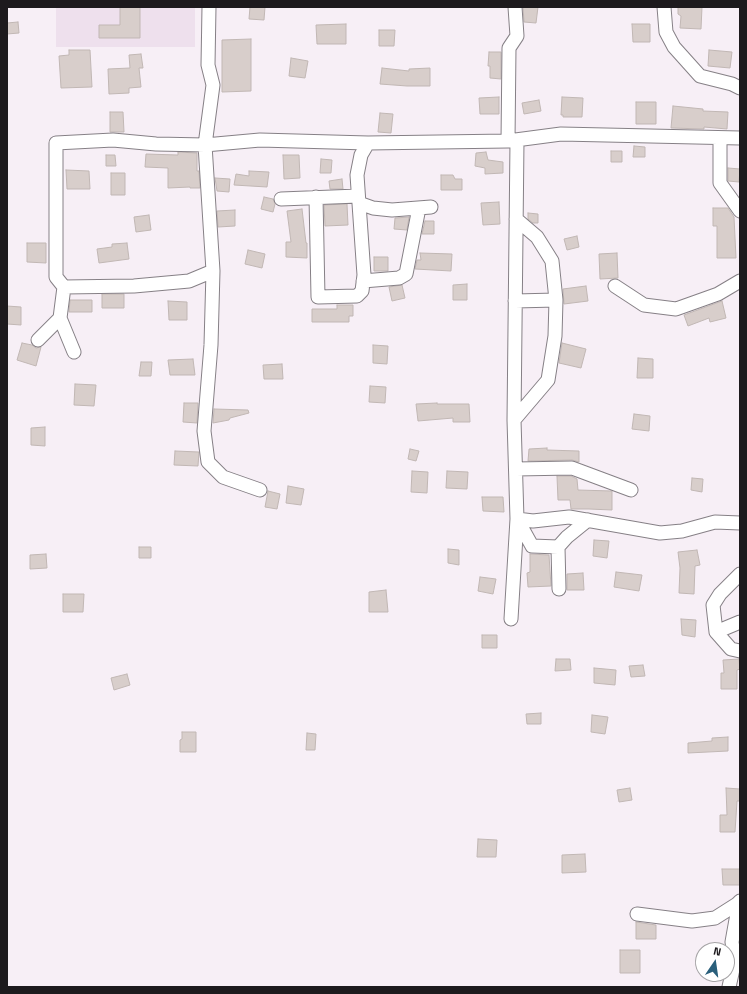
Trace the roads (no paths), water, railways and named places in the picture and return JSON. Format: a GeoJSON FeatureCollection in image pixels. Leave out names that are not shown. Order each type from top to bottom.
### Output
{"type":"FeatureCollection","features":[{"type":"Feature","properties":{"kind":"street"},"geometry":{"type":"LineString","coordinates":[[209,7],[208,65],[213,85],[205,145],[213,271],[211,345],[204,432],[208,462],[223,477],[260,490]]}},
{"type":"Feature","properties":{"kind":"street"},"geometry":{"type":"LineString","coordinates":[[511,619],[517,519],[514,420],[516,219],[509,48],[517,36],[515,7]]}},
{"type":"Feature","properties":{"kind":"street"},"geometry":{"type":"LineString","coordinates":[[664,7],[666,32],[674,47],[700,76],[732,84],[740,88]]}},
{"type":"Feature","properties":{"kind":"street"},"geometry":{"type":"LineString","coordinates":[[74,352],[60,318],[64,287],[56,277],[56,143],[113,140],[156,144],[205,145],[260,140],[368,143],[513,141],[560,134],[740,138]]}},
{"type":"Feature","properties":{"kind":"street"},"geometry":{"type":"LineString","coordinates":[[720,138],[720,183],[740,211]]}},
{"type":"Feature","properties":{"kind":"street"},"geometry":{"type":"LineString","coordinates":[[316,198],[318,297],[357,296],[362,291],[364,281],[356,175],[361,155],[368,143]]}},
{"type":"Feature","properties":{"kind":"street"},"geometry":{"type":"LineString","coordinates":[[281,199],[316,198],[358,200],[373,208],[392,210],[425,208],[406,274],[399,278],[364,281]]}},
{"type":"Feature","properties":{"kind":"street"},"geometry":{"type":"LineString","coordinates":[[514,420],[548,380],[555,336],[556,300],[552,261],[537,236],[516,219]]}},
{"type":"Feature","properties":{"kind":"street"},"geometry":{"type":"LineString","coordinates":[[64,287],[134,286],[189,281],[213,271]]}},
{"type":"Feature","properties":{"kind":"street"},"geometry":{"type":"LineString","coordinates":[[615,286],[644,305],[676,309],[718,294],[740,281]]}},
{"type":"Feature","properties":{"kind":"street"},"geometry":{"type":"LineString","coordinates":[[515,301],[556,300]]}},
{"type":"Feature","properties":{"kind":"street"},"geometry":{"type":"LineString","coordinates":[[38,340],[60,318]]}},
{"type":"Feature","properties":{"kind":"street"},"geometry":{"type":"LineString","coordinates":[[516,468],[572,468],[631,490]]}},
{"type":"Feature","properties":{"kind":"street"},"geometry":{"type":"LineString","coordinates":[[517,519],[533,521],[569,517],[660,533],[682,531],[715,522],[740,523]]}},
{"type":"Feature","properties":{"kind":"street"},"geometry":{"type":"LineString","coordinates":[[517,519],[532,546],[558,547]]}},
{"type":"Feature","properties":{"kind":"street"},"geometry":{"type":"LineString","coordinates":[[559,589],[558,547],[567,537],[588,520]]}},
{"type":"Feature","properties":{"kind":"street"},"geometry":{"type":"LineString","coordinates":[[740,574],[720,594],[713,605],[716,632],[731,649],[740,652]]}},
{"type":"Feature","properties":{"kind":"street"},"geometry":{"type":"LineString","coordinates":[[716,632],[740,622]]}},
{"type":"Feature","properties":{"kind":"street"},"geometry":{"type":"LineString","coordinates":[[637,914],[692,921],[715,918],[739,902]]}},
{"type":"Feature","properties":{"kind":"street"},"geometry":{"type":"LineString","coordinates":[[729,987],[735,960],[732,942],[739,902]]}}]}
